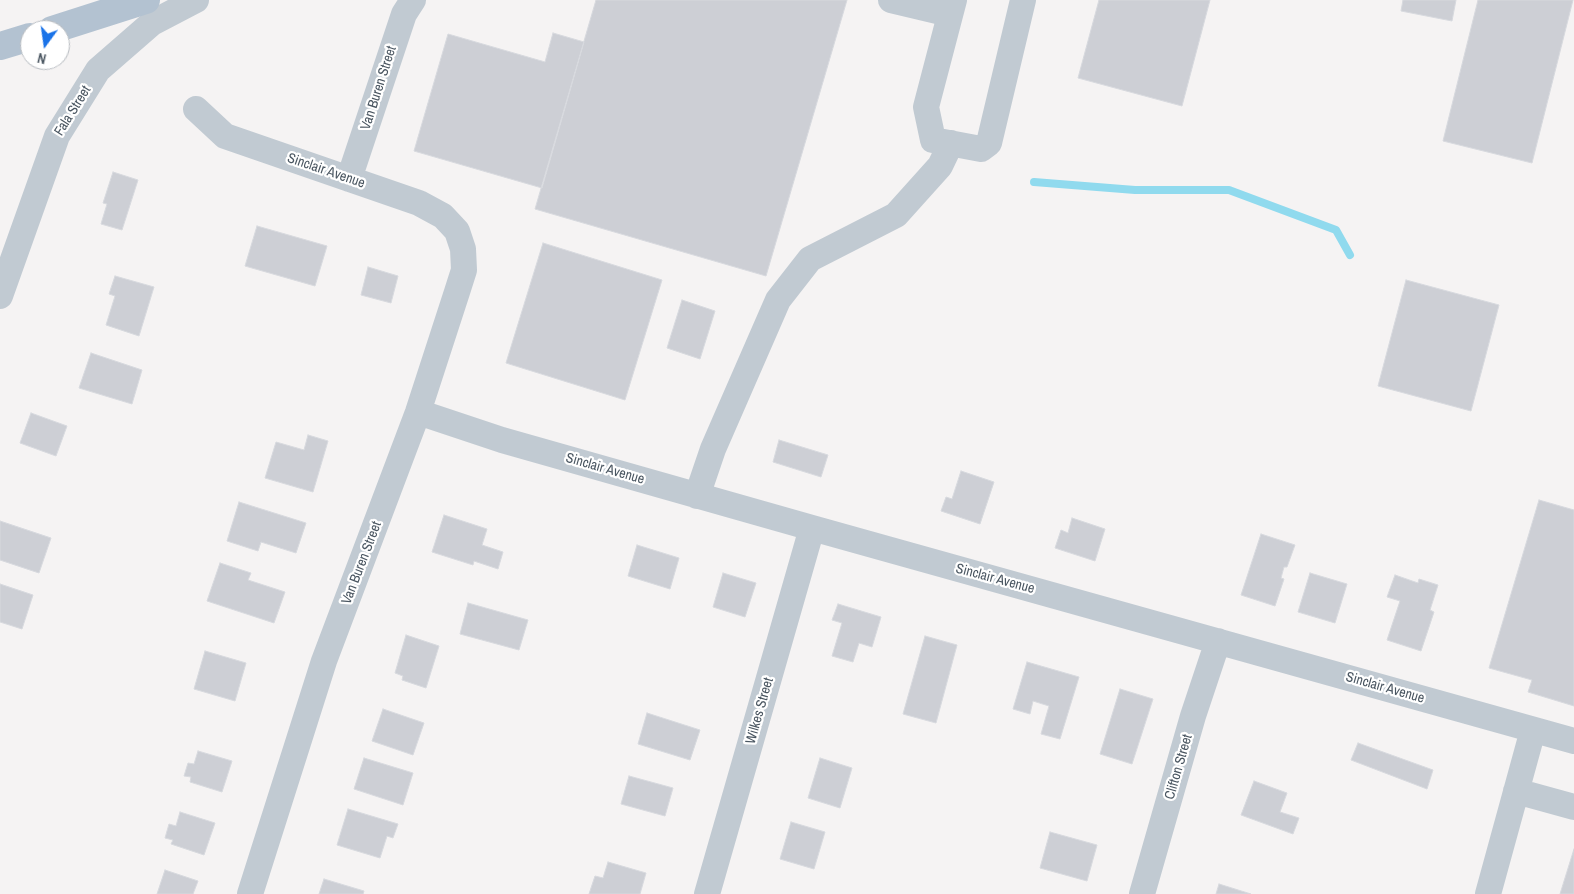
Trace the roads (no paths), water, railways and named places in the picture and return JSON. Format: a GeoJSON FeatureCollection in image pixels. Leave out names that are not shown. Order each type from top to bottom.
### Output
{"type":"FeatureCollection","features":[{"type":"Feature","properties":{"kind":"main road"},"geometry":{"type":"LineString","coordinates":[[70,24],[146,0]]}},
{"type":"Feature","properties":{"kind":"main road"},"geometry":{"type":"LineString","coordinates":[[0,46],[20,40]]}},
{"type":"Feature","properties":{"kind":"street","name":"Fala Street"},"geometry":{"type":"LineString","coordinates":[[0,296],[57,136],[98,70],[152,23],[196,0]]}},
{"type":"Feature","properties":{"kind":"street","name":"Van Buren Street"},"geometry":{"type":"LineString","coordinates":[[350,179],[404,14],[413,0]]}},
{"type":"Feature","properties":{"kind":"street"},"geometry":{"type":"LineString","coordinates":[[891,0],[952,7],[926,107],[934,140],[981,149],[989,143],[1023,0]]}},
{"type":"Feature","properties":{"kind":"street","name":"Sinclair Avenue"},"geometry":{"type":"LineString","coordinates":[[196,108],[226,136],[419,204],[442,216],[457,231]]}},
{"type":"Feature","properties":{"kind":"street"},"geometry":{"type":"LineString","coordinates":[[697,496],[713,450],[778,300],[810,259],[896,215],[940,166],[951,143]]}},
{"type":"Feature","properties":{"kind":"street","name":"Van Buren Street"},"geometry":{"type":"LineString","coordinates":[[250,894],[324,661],[418,412],[464,270],[462,249],[457,231]]}},
{"type":"Feature","properties":{"kind":"street","name":"Sinclair Avenue"},"geometry":{"type":"LineString","coordinates":[[418,412],[502,440],[697,496],[1574,741]]}},
{"type":"Feature","properties":{"kind":"street","name":"Wilkes Street"},"geometry":{"type":"LineString","coordinates":[[708,894],[812,528]]}},
{"type":"Feature","properties":{"kind":"street","name":"Clifton Street"},"geometry":{"type":"LineString","coordinates":[[1142,894],[1193,716],[1218,641]]}},
{"type":"Feature","properties":{"kind":"street"},"geometry":{"type":"LineString","coordinates":[[1488,894],[1533,730]]}},
{"type":"Feature","properties":{"kind":"street"},"geometry":{"type":"LineString","coordinates":[[1516,791],[1574,807]]}},
{"type":"Feature","properties":{"kind":"waterway"},"geometry":{"type":"LineString","coordinates":[[1034,182],[1135,190],[1229,190],[1336,230],[1350,255]]}}]}
